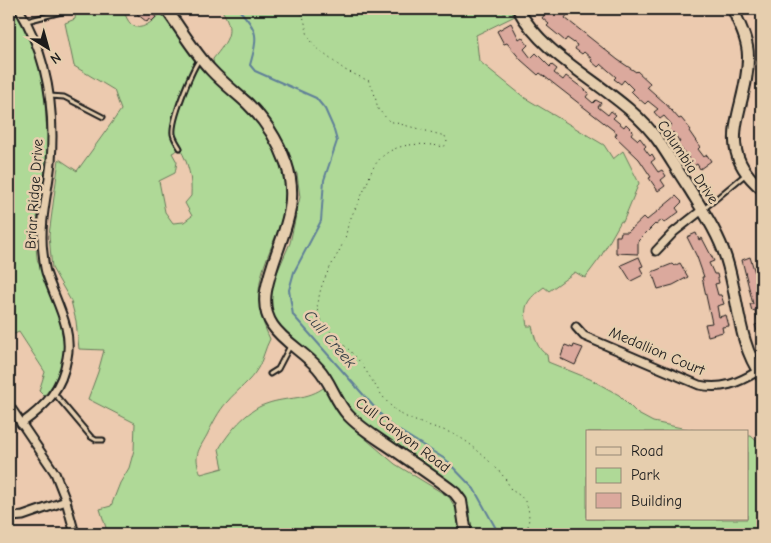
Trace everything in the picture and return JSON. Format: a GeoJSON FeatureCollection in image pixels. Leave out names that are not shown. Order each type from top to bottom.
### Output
{"type":"FeatureCollection","features":[{"type":"Feature","properties":{"kind":"street","name":"Briar Ridge Drive"},"geometry":{"type":"LineString","coordinates":[[19,9],[41,56],[49,96],[52,122],[51,162],[43,224],[43,250],[46,273],[63,316],[68,339],[68,356],[63,379],[38,412],[21,424]]}},
{"type":"Feature","properties":{"kind":"street","name":"Cull Canyon Road"},"geometry":{"type":"LineString","coordinates":[[166,9],[200,57],[219,78],[249,105],[264,123],[279,148],[289,173],[292,192],[290,216],[268,282],[265,300],[273,326],[290,345],[320,370],[340,406],[356,422],[455,493],[461,501],[466,534]]}},
{"type":"Feature","properties":{"kind":"street"},"geometry":{"type":"LineString","coordinates":[[733,9],[748,53],[748,66],[735,137],[737,155],[746,174],[762,189]]}},
{"type":"Feature","properties":{"kind":"street","name":"Columbia Drive"},"geometry":{"type":"LineString","coordinates":[[514,11],[546,44],[627,106],[650,130],[702,210],[721,244],[731,275],[745,342],[760,374]]}},
{"type":"Feature","properties":{"kind":"street"},"geometry":{"type":"LineString","coordinates":[[656,251],[674,232],[702,210]]}},
{"type":"Feature","properties":{"kind":"street","name":"Medallion Court"},"geometry":{"type":"LineString","coordinates":[[576,327],[584,336],[699,385],[716,388],[731,385],[760,374]]}},
{"type":"Feature","properties":{"kind":"street"},"geometry":{"type":"LineString","coordinates":[[9,405],[49,462],[61,486],[75,534]]}},
{"type":"Feature","properties":{"kind":"street"},"geometry":{"type":"LineString","coordinates":[[10,516],[23,516],[66,501]]}},
{"type":"Feature","properties":{"kind":"lane"},"geometry":{"type":"LineString","coordinates":[[26,21],[64,11]]}},
{"type":"Feature","properties":{"kind":"lane"},"geometry":{"type":"LineString","coordinates":[[180,148],[172,132],[187,82],[200,57]]}},
{"type":"Feature","properties":{"kind":"lane"},"geometry":{"type":"LineString","coordinates":[[49,96],[64,96],[103,117]]}},
{"type":"Feature","properties":{"kind":"lane"},"geometry":{"type":"LineString","coordinates":[[702,210],[746,174]]}},
{"type":"Feature","properties":{"kind":"lane"},"geometry":{"type":"LineString","coordinates":[[270,374],[278,369],[290,345]]}},
{"type":"Feature","properties":{"kind":"lane"},"geometry":{"type":"LineString","coordinates":[[54,393],[92,437],[96,440],[103,440]]}},
{"type":"Feature","properties":{"kind":"path"},"geometry":{"type":"LineString","coordinates":[[299,9],[304,19],[308,36],[316,48],[345,70],[369,81],[378,109],[389,121],[445,136],[447,142],[444,147],[432,145],[394,148],[380,158],[349,221],[345,238],[327,271],[317,308],[321,318],[363,365],[394,408],[422,424],[458,436],[503,474],[511,490],[519,494],[527,502],[529,518],[527,534]]}},
{"type":"Feature","properties":{"kind":"path"},"geometry":{"type":"LineString","coordinates":[[495,9],[502,14],[514,11]]}},
{"type":"Feature","properties":{"kind":"green space"},"geometry":{"type":"Polygon","coordinates":[[[9,9],[14,9],[39,64],[44,90],[48,134],[46,162],[37,216],[37,259],[56,306],[63,337],[63,351],[61,366],[55,381],[44,396],[39,391],[45,372],[19,332],[12,335],[9,330],[9,9]]]}},
{"type":"Feature","properties":{"kind":"green space"},"geometry":{"type":"Polygon","coordinates":[[[76,9],[128,9],[125,14],[129,21],[133,26],[142,27],[152,21],[162,11],[200,66],[217,84],[248,111],[259,125],[275,153],[283,173],[287,193],[286,207],[262,272],[260,284],[260,309],[270,339],[255,373],[224,406],[201,445],[197,463],[201,474],[223,468],[219,449],[233,429],[252,411],[266,404],[312,394],[326,386],[332,403],[347,423],[395,464],[449,497],[456,509],[460,534],[108,534],[100,509],[111,506],[120,483],[129,468],[134,450],[135,423],[88,399],[104,350],[79,349],[76,321],[71,301],[52,268],[49,235],[59,159],[77,171],[121,110],[114,90],[74,66],[65,23],[75,19],[76,9]],[[180,149],[172,153],[177,162],[175,173],[159,181],[165,212],[173,223],[184,222],[192,216],[185,203],[191,196],[191,184],[188,166],[180,149]]]}},
{"type":"Feature","properties":{"kind":"green space"},"geometry":{"type":"Polygon","coordinates":[[[221,9],[512,9],[515,16],[476,35],[479,61],[525,98],[604,145],[613,159],[623,151],[639,183],[623,222],[621,221],[600,258],[585,278],[575,272],[549,291],[544,287],[530,299],[526,307],[527,326],[532,326],[537,343],[547,355],[548,362],[590,379],[619,395],[638,414],[653,422],[691,430],[586,430],[586,520],[748,520],[748,436],[751,436],[762,446],[762,534],[472,534],[469,507],[466,499],[454,484],[378,434],[352,413],[330,373],[322,364],[293,343],[274,318],[270,309],[269,291],[290,243],[300,197],[297,174],[253,99],[214,68],[213,59],[223,46],[228,35],[229,29],[226,17],[221,9]]]}},
{"type":"Feature","properties":{"kind":"building"},"geometry":{"type":"Polygon","coordinates":[[[140,9],[146,9],[156,17],[152,21],[149,19],[147,22],[137,14],[140,9]]]}},
{"type":"Feature","properties":{"kind":"building"},"geometry":{"type":"Polygon","coordinates":[[[549,9],[559,9],[567,15],[565,18],[618,60],[637,71],[650,83],[647,87],[679,119],[681,118],[691,130],[689,131],[700,147],[698,149],[704,157],[707,155],[711,161],[700,169],[697,164],[692,167],[687,159],[689,158],[677,144],[680,142],[673,132],[671,134],[667,128],[672,125],[664,116],[660,119],[654,112],[658,109],[648,101],[645,104],[631,91],[633,89],[624,80],[621,84],[601,64],[598,67],[584,52],[582,54],[575,49],[577,45],[567,38],[565,41],[547,26],[549,24],[542,18],[549,9]]]}},
{"type":"Feature","properties":{"kind":"building"},"geometry":{"type":"Polygon","coordinates":[[[511,23],[519,39],[522,37],[528,45],[524,49],[531,58],[536,53],[550,67],[552,65],[557,69],[554,73],[563,80],[566,76],[589,93],[586,97],[593,103],[596,100],[601,103],[598,107],[608,115],[611,111],[616,115],[613,118],[624,127],[626,124],[633,131],[631,134],[638,140],[640,138],[646,146],[644,148],[655,159],[651,162],[658,172],[662,170],[666,176],[661,180],[665,186],[658,191],[639,159],[615,136],[617,133],[540,73],[538,75],[521,60],[507,43],[504,44],[497,31],[511,23]]]}},
{"type":"Feature","properties":{"kind":"building"},"geometry":{"type":"Polygon","coordinates":[[[676,196],[682,202],[676,208],[679,212],[664,223],[662,220],[655,224],[638,241],[638,254],[616,253],[616,236],[620,236],[621,232],[628,232],[644,217],[647,220],[676,196]]]}},
{"type":"Feature","properties":{"kind":"building"},"geometry":{"type":"Polygon","coordinates":[[[696,233],[699,240],[702,238],[714,261],[709,263],[714,274],[717,274],[719,283],[715,284],[718,295],[721,295],[724,304],[717,306],[719,317],[726,315],[729,326],[722,327],[723,332],[708,336],[705,324],[712,323],[702,277],[704,277],[687,237],[696,233]]]}},
{"type":"Feature","properties":{"kind":"building"},"geometry":{"type":"Polygon","coordinates":[[[639,257],[643,266],[640,267],[643,275],[631,281],[621,265],[639,257]]]}},
{"type":"Feature","properties":{"kind":"building"},"geometry":{"type":"Polygon","coordinates":[[[750,257],[758,282],[762,280],[762,340],[760,340],[755,325],[758,324],[755,310],[752,311],[750,304],[753,304],[742,260],[750,257]]]}},
{"type":"Feature","properties":{"kind":"building"},"geometry":{"type":"Polygon","coordinates":[[[680,263],[688,277],[673,285],[658,289],[652,272],[680,263]]]}},
{"type":"Feature","properties":{"kind":"building"},"geometry":{"type":"Polygon","coordinates":[[[565,345],[573,348],[574,345],[583,348],[575,365],[560,358],[565,345]]]}},
{"type":"Feature","properties":{"kind":"waterway","name":"Cull Creek"},"geometry":{"type":"LineString","coordinates":[[238,9],[250,23],[255,34],[250,65],[255,71],[316,98],[325,109],[337,141],[324,180],[321,221],[294,272],[289,290],[293,315],[390,425],[445,459],[474,489],[499,534]]}}]}
